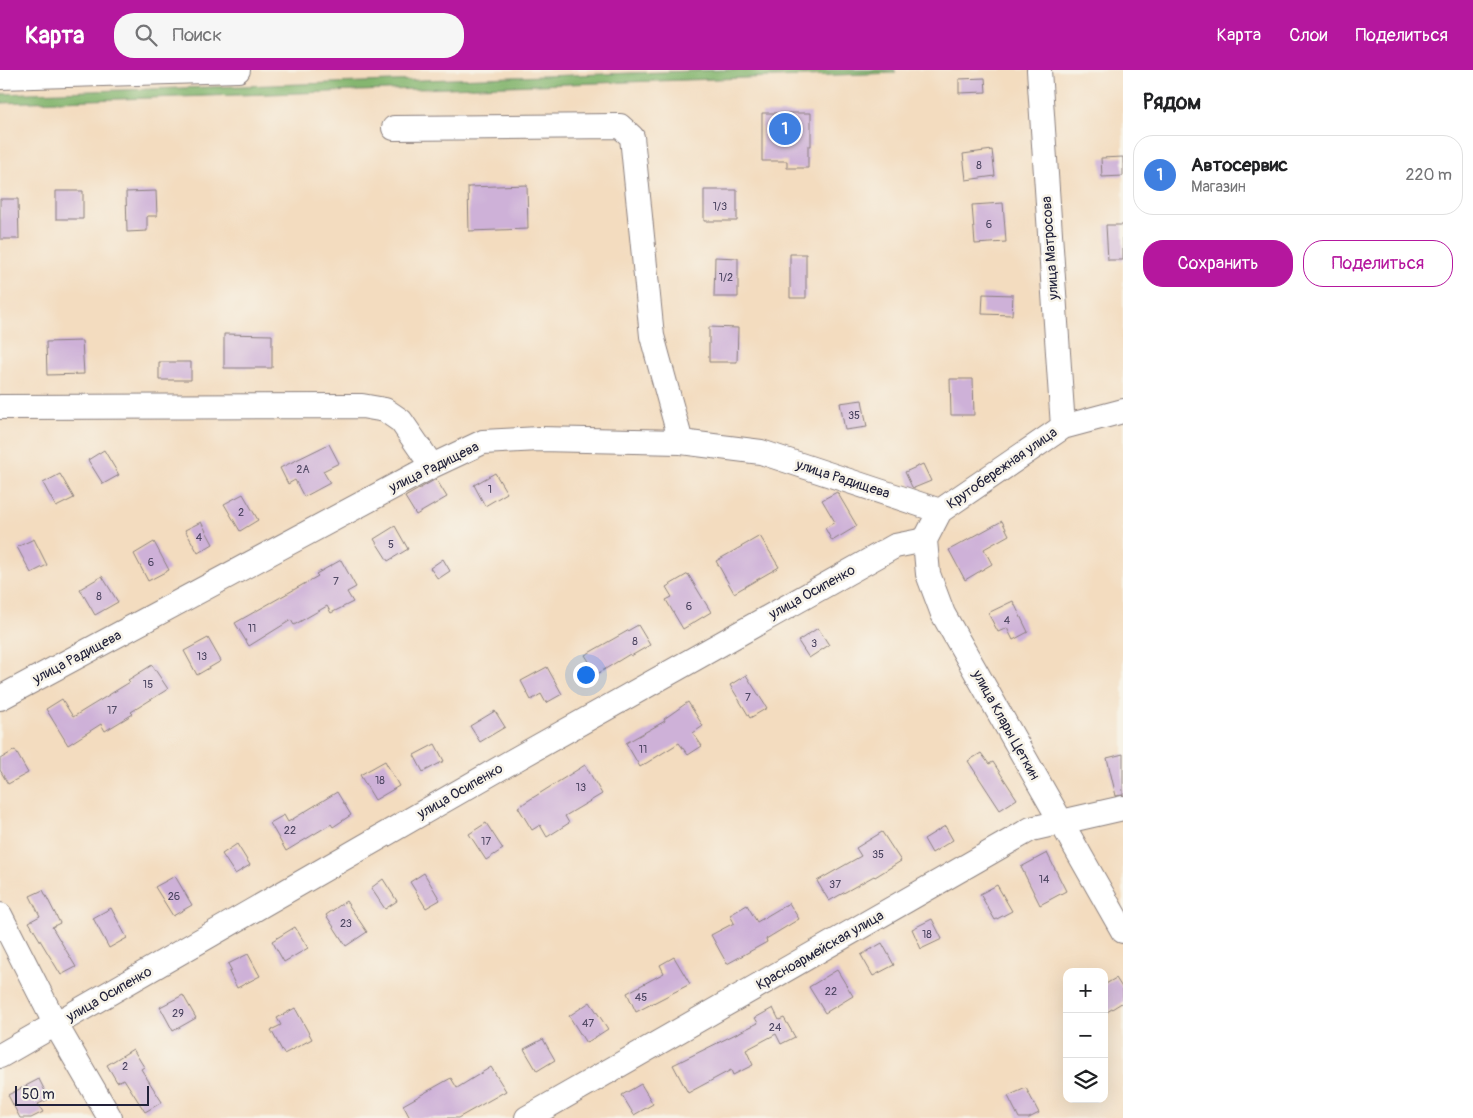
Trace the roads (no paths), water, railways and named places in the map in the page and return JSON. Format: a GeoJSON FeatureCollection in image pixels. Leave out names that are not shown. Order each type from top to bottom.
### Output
{"type":"FeatureCollection","features":[{"type":"Feature","properties":{"kind":"street"},"geometry":{"type":"LineString","coordinates":[[0,77],[238,70]]}},
{"type":"Feature","properties":{"kind":"street","name":"улица Матросова"},"geometry":{"type":"LineString","coordinates":[[1039,70],[1063,427]]}},
{"type":"Feature","properties":{"kind":"street"},"geometry":{"type":"LineString","coordinates":[[394,128],[620,126],[632,137],[652,336],[681,442]]}},
{"type":"Feature","properties":{"kind":"street"},"geometry":{"type":"LineString","coordinates":[[0,407],[362,406],[385,410],[401,421],[432,466]]}},
{"type":"Feature","properties":{"kind":"street","name":"Крутобережная улица"},"geometry":{"type":"LineString","coordinates":[[940,511],[1063,427],[1123,411]]}},
{"type":"Feature","properties":{"kind":"street","name":"улица Радищева"},"geometry":{"type":"LineString","coordinates":[[0,698],[432,466],[484,442],[539,439],[681,442],[761,452],[940,511]]}},
{"type":"Feature","properties":{"kind":"street"},"geometry":{"type":"LineString","coordinates":[[925,540],[940,511]]}},
{"type":"Feature","properties":{"kind":"street","name":"улица Клары Цеткин"},"geometry":{"type":"LineString","coordinates":[[925,540],[928,574],[942,614],[1123,931]]}},
{"type":"Feature","properties":{"kind":"street","name":"улица Осипенко"},"geometry":{"type":"LineString","coordinates":[[0,1056],[517,758],[894,546],[925,540]]}},
{"type":"Feature","properties":{"kind":"street","name":"Красноармейская улица"},"geometry":{"type":"LineString","coordinates":[[527,1118],[1031,829],[1123,808]]}},
{"type":"Feature","properties":{"kind":"street"},"geometry":{"type":"LineString","coordinates":[[0,915],[56,1025],[110,1118]]}},
{"type":"Feature","properties":{"kind":"place","name":"Автосервис"},"geometry":{"type":"Point","coordinates":[785,129]}}]}
